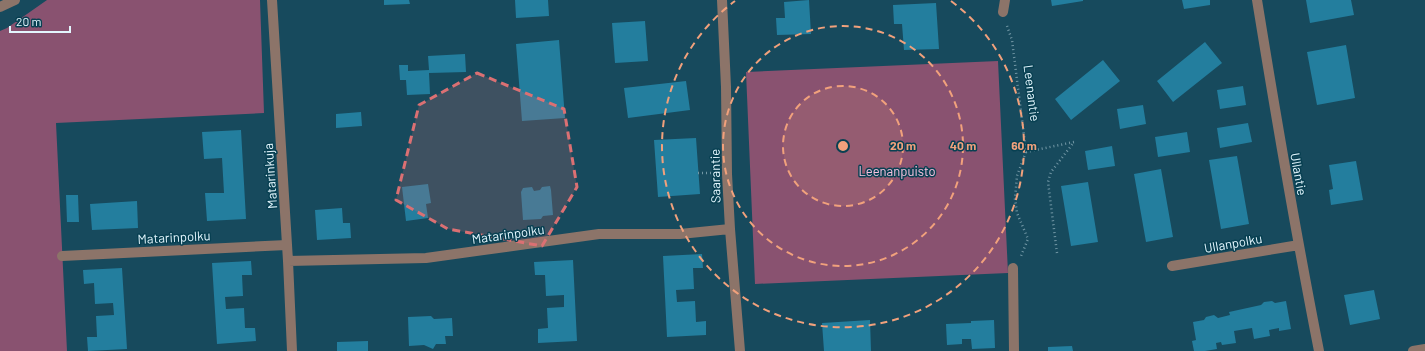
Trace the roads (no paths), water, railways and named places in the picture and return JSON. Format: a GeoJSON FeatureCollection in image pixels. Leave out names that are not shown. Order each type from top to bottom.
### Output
{"type":"FeatureCollection","features":[{"type":"Feature","properties":{"kind":"street"},"geometry":{"type":"LineString","coordinates":[[0,7],[15,0]]}},
{"type":"Feature","properties":{"kind":"street","name":"Matarinkuja"},"geometry":{"type":"LineString","coordinates":[[272,0],[292,351]]}},
{"type":"Feature","properties":{"kind":"street","name":"Saarantie"},"geometry":{"type":"LineString","coordinates":[[722,0],[726,87],[727,174],[740,351]]}},
{"type":"Feature","properties":{"kind":"street"},"geometry":{"type":"LineString","coordinates":[[1003,12],[1004,0]]}},
{"type":"Feature","properties":{"kind":"street","name":"Ullantie"},"geometry":{"type":"LineString","coordinates":[[1257,0],[1298,245],[1319,351]]}},
{"type":"Feature","properties":{"kind":"street","name":"Matarinpolku"},"geometry":{"type":"LineString","coordinates":[[288,261],[426,258],[599,234],[680,234],[730,229]]}},
{"type":"Feature","properties":{"kind":"street","name":"Matarinpolku"},"geometry":{"type":"LineString","coordinates":[[62,256],[287,245]]}},
{"type":"Feature","properties":{"kind":"street","name":"Ullanpolku"},"geometry":{"type":"LineString","coordinates":[[1172,266],[1298,245]]}},
{"type":"Feature","properties":{"kind":"street"},"geometry":{"type":"LineString","coordinates":[[1013,268],[1014,351]]}},
{"type":"Feature","properties":{"kind":"street"},"geometry":{"type":"LineString","coordinates":[[1413,351],[1425,349]]}},
{"type":"Feature","properties":{"kind":"park label","name":"Leenanpuisto"},"geometry":{"type":"Point","coordinates":[897,171]}}]}
